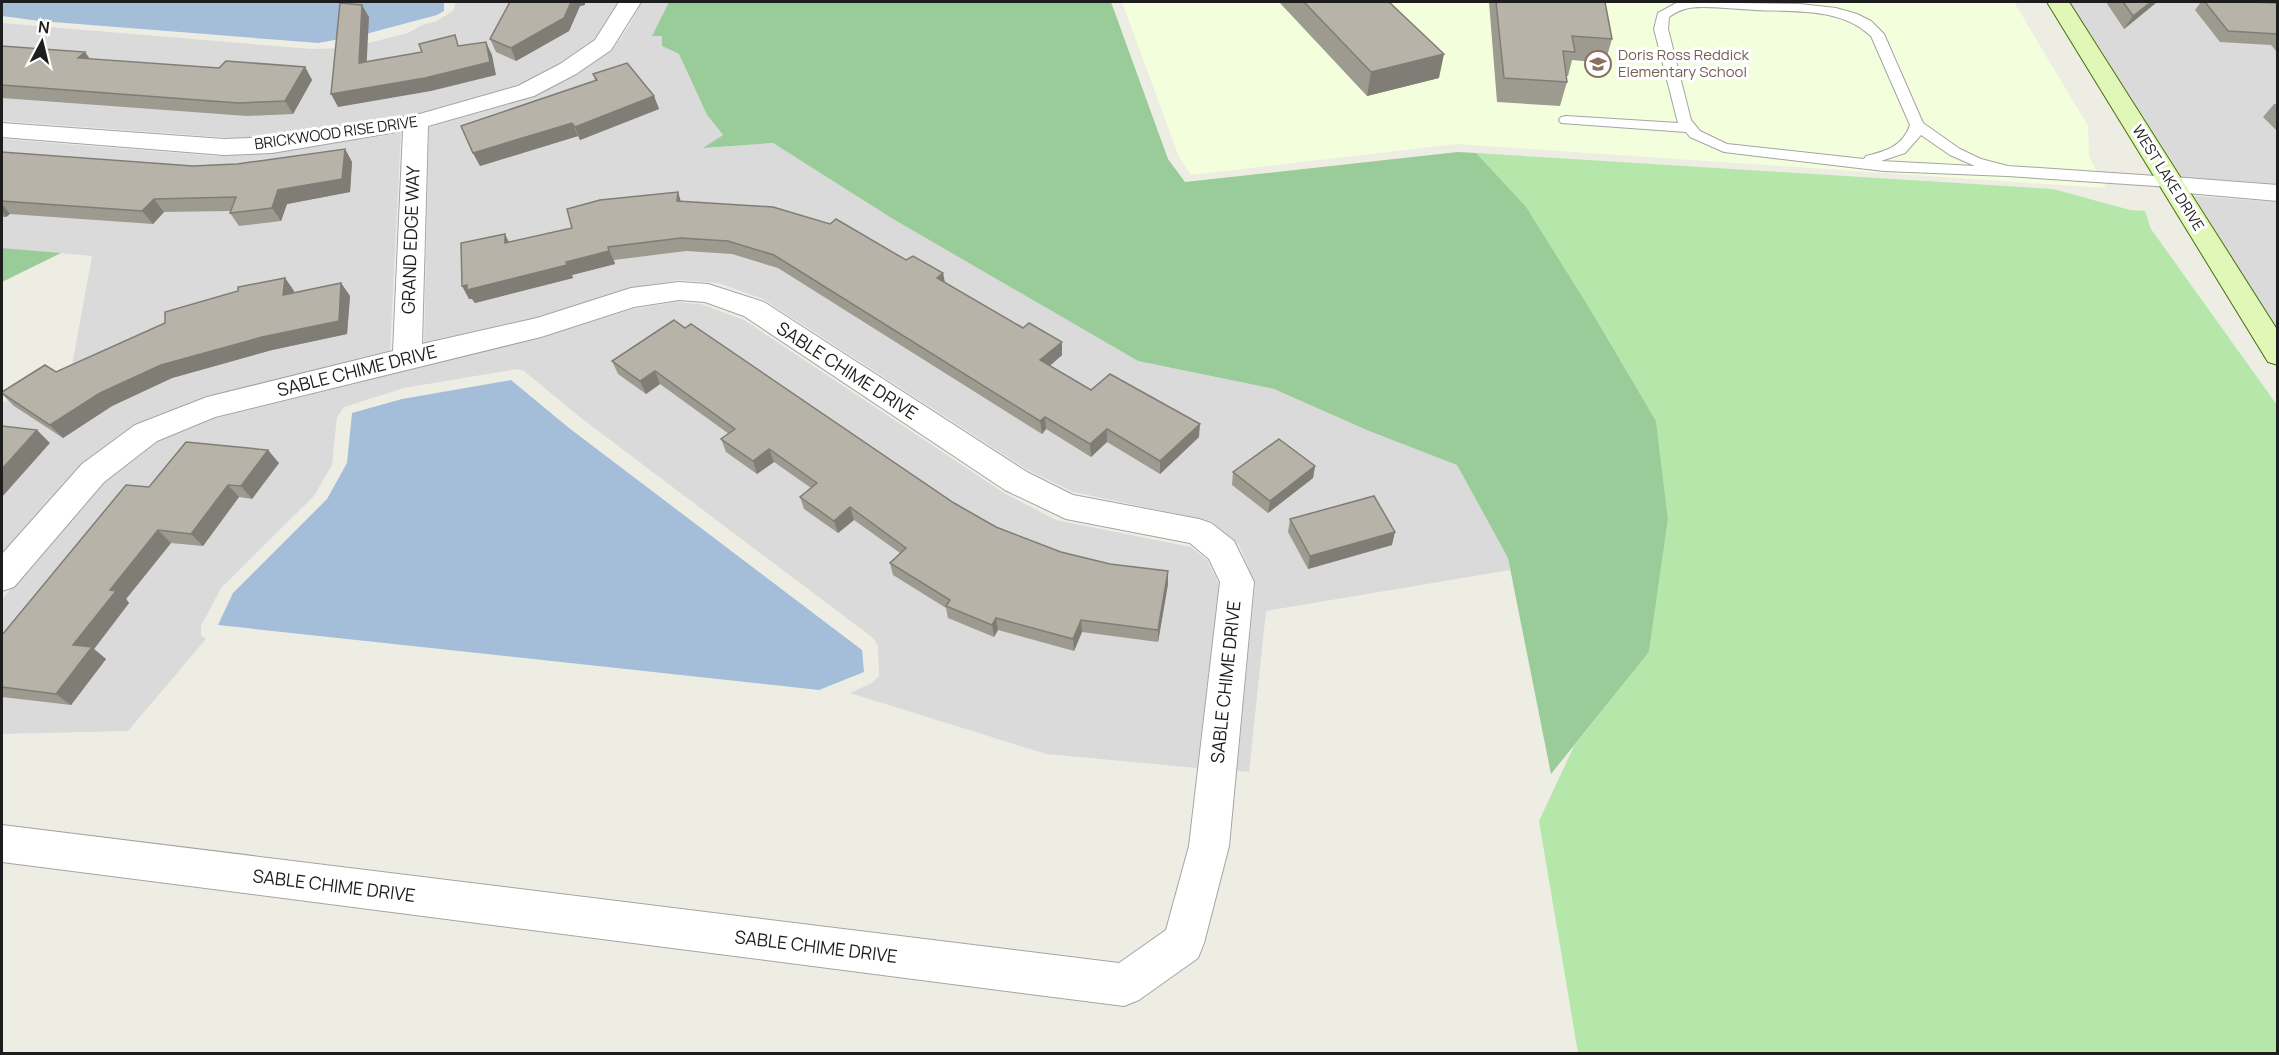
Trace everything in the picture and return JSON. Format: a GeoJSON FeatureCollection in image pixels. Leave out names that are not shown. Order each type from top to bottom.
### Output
{"type":"FeatureCollection","features":[{"type":"Feature","properties":{"kind":"street","name":"BRICKWOOD RISE DRIVE"},"geometry":{"type":"LineString","coordinates":[[2,130],[224,147],[272,145],[416,122],[526,91],[568,69],[603,45],[630,2]]}},
{"type":"Feature","properties":{"kind":"street","name":"WEST LAKE DRIVE"},"geometry":{"type":"LineString","coordinates":[[2058,2],[2277,355]]}},
{"type":"Feature","properties":{"kind":"street","name":"GRAND EDGE WAY"},"geometry":{"type":"LineString","coordinates":[[407,358],[416,122]]}},
{"type":"Feature","properties":{"kind":"street"},"geometry":{"type":"LineString","coordinates":[[2172,184],[2277,193]]}},
{"type":"Feature","properties":{"kind":"street","name":"SABLE CHIME DRIVE"},"geometry":{"type":"LineString","coordinates":[[2,577],[93,473],[146,433],[207,408],[541,327],[631,298],[680,291],[708,293],[754,309],[1016,481],[1066,506],[1199,532],[1222,550],[1237,582],[1209,846],[1183,943],[1124,985],[2,844]]}},
{"type":"Feature","properties":{"kind":"lane"},"geometry":{"type":"LineString","coordinates":[[2007,171],[1976,162],[1955,152],[1917,125],[1877,34],[1871,26],[1861,20],[1822,10],[1695,3],[1673,8],[1663,16],[1661,29],[1684,121],[1695,134],[1724,148],[1884,165],[1967,171],[2007,171],[2172,184]]}},
{"type":"Feature","properties":{"kind":"lane"},"geometry":{"type":"LineString","coordinates":[[1566,120],[1690,128]]}},
{"type":"Feature","properties":{"kind":"lane"},"geometry":{"type":"LineString","coordinates":[[1859,161],[1903,149],[1914,136],[1917,125]]}},
{"type":"Feature","properties":{"kind":"shaded area"},"geometry":{"type":"Polygon","coordinates":[[[455,2],[618,2],[593,42],[560,65],[522,85],[416,114],[277,136],[232,138],[2,121],[2,23],[312,49],[349,48],[408,33],[422,25],[437,21],[454,10],[455,2]]]}},
{"type":"Feature","properties":{"kind":"shaded area"},"geometry":{"type":"Polygon","coordinates":[[[641,2],[669,2],[653,35],[662,36],[662,46],[679,54],[707,115],[723,135],[705,148],[773,143],[893,219],[1138,361],[1274,389],[1369,431],[1457,465],[1508,558],[1510,570],[1266,611],[1249,772],[1237,771],[1255,584],[1239,545],[1211,521],[1073,492],[1026,469],[763,299],[718,283],[680,280],[629,288],[540,317],[424,343],[429,127],[529,98],[576,73],[615,46],[641,2]]]}},
{"type":"Feature","properties":{"kind":"shaded area","name":"Doris Ross Reddick Elementary School"},"geometry":{"type":"Polygon","coordinates":[[[1122,2],[2014,2],[2088,126],[2089,157],[2106,188],[1456,144],[1191,175],[1179,157],[1122,2]]]}},
{"type":"Feature","properties":{"kind":"shaded area"},"geometry":{"type":"Polygon","coordinates":[[[2070,2],[2277,2],[2277,184],[2182,177],[2070,2]]]}},
{"type":"Feature","properties":{"kind":"shaded area"},"geometry":{"type":"Polygon","coordinates":[[[401,133],[390,351],[210,396],[144,422],[78,471],[2,557],[2,403],[72,365],[92,256],[2,248],[2,139],[216,156],[269,153],[401,133]]]}},
{"type":"Feature","properties":{"kind":"shaded area"},"geometry":{"type":"Polygon","coordinates":[[[2194,196],[2277,202],[2277,330],[2194,196]]]}},
{"type":"Feature","properties":{"kind":"shaded area"},"geometry":{"type":"Polygon","coordinates":[[[676,302],[701,304],[744,320],[1004,493],[1056,520],[1191,547],[1207,560],[1219,584],[1197,768],[1046,754],[850,693],[872,683],[879,676],[878,646],[873,638],[581,418],[524,371],[517,369],[404,388],[344,407],[337,417],[332,465],[314,496],[221,588],[201,626],[201,635],[206,639],[128,731],[2,734],[2,599],[106,477],[152,443],[207,420],[540,338],[632,309],[676,302]]]}},
{"type":"Feature","properties":{"kind":"green space"},"geometry":{"type":"Polygon","coordinates":[[[669,2],[1111,2],[1168,159],[1185,182],[1458,152],[1476,153],[1526,207],[1656,421],[1668,519],[1649,652],[1551,774],[1508,558],[1457,465],[1369,431],[1274,389],[1138,361],[893,219],[773,143],[703,148],[723,135],[707,115],[679,54],[662,46],[662,36],[652,36],[669,2]]]}},
{"type":"Feature","properties":{"kind":"green space"},"geometry":{"type":"Polygon","coordinates":[[[1476,153],[2053,189],[2130,210],[2145,211],[2151,229],[2277,405],[2277,1053],[1578,1053],[1539,821],[1574,746],[1649,652],[1668,519],[1656,421],[1593,314],[1476,153]]]}},
{"type":"Feature","properties":{"kind":"green space"},"geometry":{"type":"Polygon","coordinates":[[[2,248],[61,253],[2,282],[2,248]]]}},
{"type":"Feature","properties":{"kind":"water"},"geometry":{"type":"Polygon","coordinates":[[[2,2],[444,2],[444,11],[437,15],[362,35],[318,43],[40,21],[2,16],[2,2]]]}},
{"type":"Feature","properties":{"kind":"water"},"geometry":{"type":"Polygon","coordinates":[[[511,380],[569,428],[862,650],[864,672],[819,690],[218,625],[233,593],[327,499],[347,463],[352,413],[402,399],[511,380]]]}},
{"type":"Feature","properties":{"kind":"building"},"geometry":{"type":"Polygon","coordinates":[[[510,2],[571,2],[564,18],[511,48],[490,39],[510,2]]]}},
{"type":"Feature","properties":{"kind":"building"},"geometry":{"type":"Polygon","coordinates":[[[1304,2],[1389,2],[1444,54],[1371,72],[1304,2]]]}},
{"type":"Feature","properties":{"kind":"building"},"geometry":{"type":"Polygon","coordinates":[[[1496,2],[1605,2],[1612,39],[1572,36],[1575,52],[1563,51],[1567,82],[1504,78],[1496,2]]]}},
{"type":"Feature","properties":{"kind":"building"},"geometry":{"type":"Polygon","coordinates":[[[2123,2],[2151,2],[2133,16],[2123,2]]]}},
{"type":"Feature","properties":{"kind":"building"},"geometry":{"type":"Polygon","coordinates":[[[2205,2],[2277,3],[2277,34],[2228,31],[2205,2]]]}},
{"type":"Feature","properties":{"kind":"building"},"geometry":{"type":"Polygon","coordinates":[[[340,3],[362,5],[359,63],[422,52],[419,44],[455,35],[458,46],[486,42],[490,62],[425,78],[331,94],[340,3]]]}},
{"type":"Feature","properties":{"kind":"building"},"geometry":{"type":"Polygon","coordinates":[[[2,46],[85,52],[78,58],[219,68],[226,61],[305,67],[285,101],[238,103],[2,85],[2,46]]]}},
{"type":"Feature","properties":{"kind":"building"},"geometry":{"type":"Polygon","coordinates":[[[627,63],[654,96],[575,127],[572,123],[473,153],[461,126],[597,80],[593,74],[627,63]]]}},
{"type":"Feature","properties":{"kind":"building"},"geometry":{"type":"Polygon","coordinates":[[[345,149],[342,179],[278,190],[272,208],[230,213],[236,197],[154,199],[142,211],[2,201],[2,152],[193,166],[237,164],[345,149]]]}},
{"type":"Feature","properties":{"kind":"building"},"geometry":{"type":"Polygon","coordinates":[[[678,192],[677,201],[773,207],[830,224],[836,219],[906,260],[913,256],[943,273],[937,278],[1023,328],[1029,323],[1062,342],[1040,360],[1091,390],[1110,374],[1200,424],[1160,461],[1107,429],[1090,444],[1045,417],[1040,421],[774,255],[728,241],[681,238],[608,247],[609,251],[566,262],[567,265],[467,290],[467,285],[462,286],[461,243],[505,234],[505,243],[572,228],[567,209],[600,200],[678,192]]]}},
{"type":"Feature","properties":{"kind":"building"},"geometry":{"type":"Polygon","coordinates":[[[285,278],[283,295],[341,283],[339,321],[262,337],[161,365],[100,393],[50,425],[2,393],[45,365],[56,372],[165,323],[165,312],[238,291],[238,287],[285,278]]]}},
{"type":"Feature","properties":{"kind":"building"},"geometry":{"type":"Polygon","coordinates":[[[674,320],[685,328],[691,324],[954,503],[996,527],[1061,552],[1110,564],[1168,571],[1158,630],[1081,620],[1073,639],[996,618],[992,625],[946,606],[950,600],[890,563],[906,548],[850,507],[834,521],[800,497],[817,483],[769,449],[753,461],[721,439],[735,429],[655,371],[640,381],[612,361],[674,320]]]}},
{"type":"Feature","properties":{"kind":"building"},"geometry":{"type":"Polygon","coordinates":[[[2,426],[37,430],[2,469],[2,426]]]}},
{"type":"Feature","properties":{"kind":"building"},"geometry":{"type":"Polygon","coordinates":[[[1279,439],[1315,466],[1270,501],[1233,472],[1279,439]]]}},
{"type":"Feature","properties":{"kind":"building"},"geometry":{"type":"Polygon","coordinates":[[[186,442],[268,450],[241,486],[228,485],[191,534],[158,530],[110,590],[116,591],[73,645],[92,647],[56,694],[2,687],[2,635],[126,485],[149,487],[186,442]]]}},
{"type":"Feature","properties":{"kind":"building"},"geometry":{"type":"Polygon","coordinates":[[[1374,496],[1395,532],[1310,556],[1290,519],[1374,496]]]}},
{"type":"Feature","properties":{"kind":"place","name":"Doris Ross Reddick Elementary School"},"geometry":{"type":"Point","coordinates":[1598,64]}}]}
